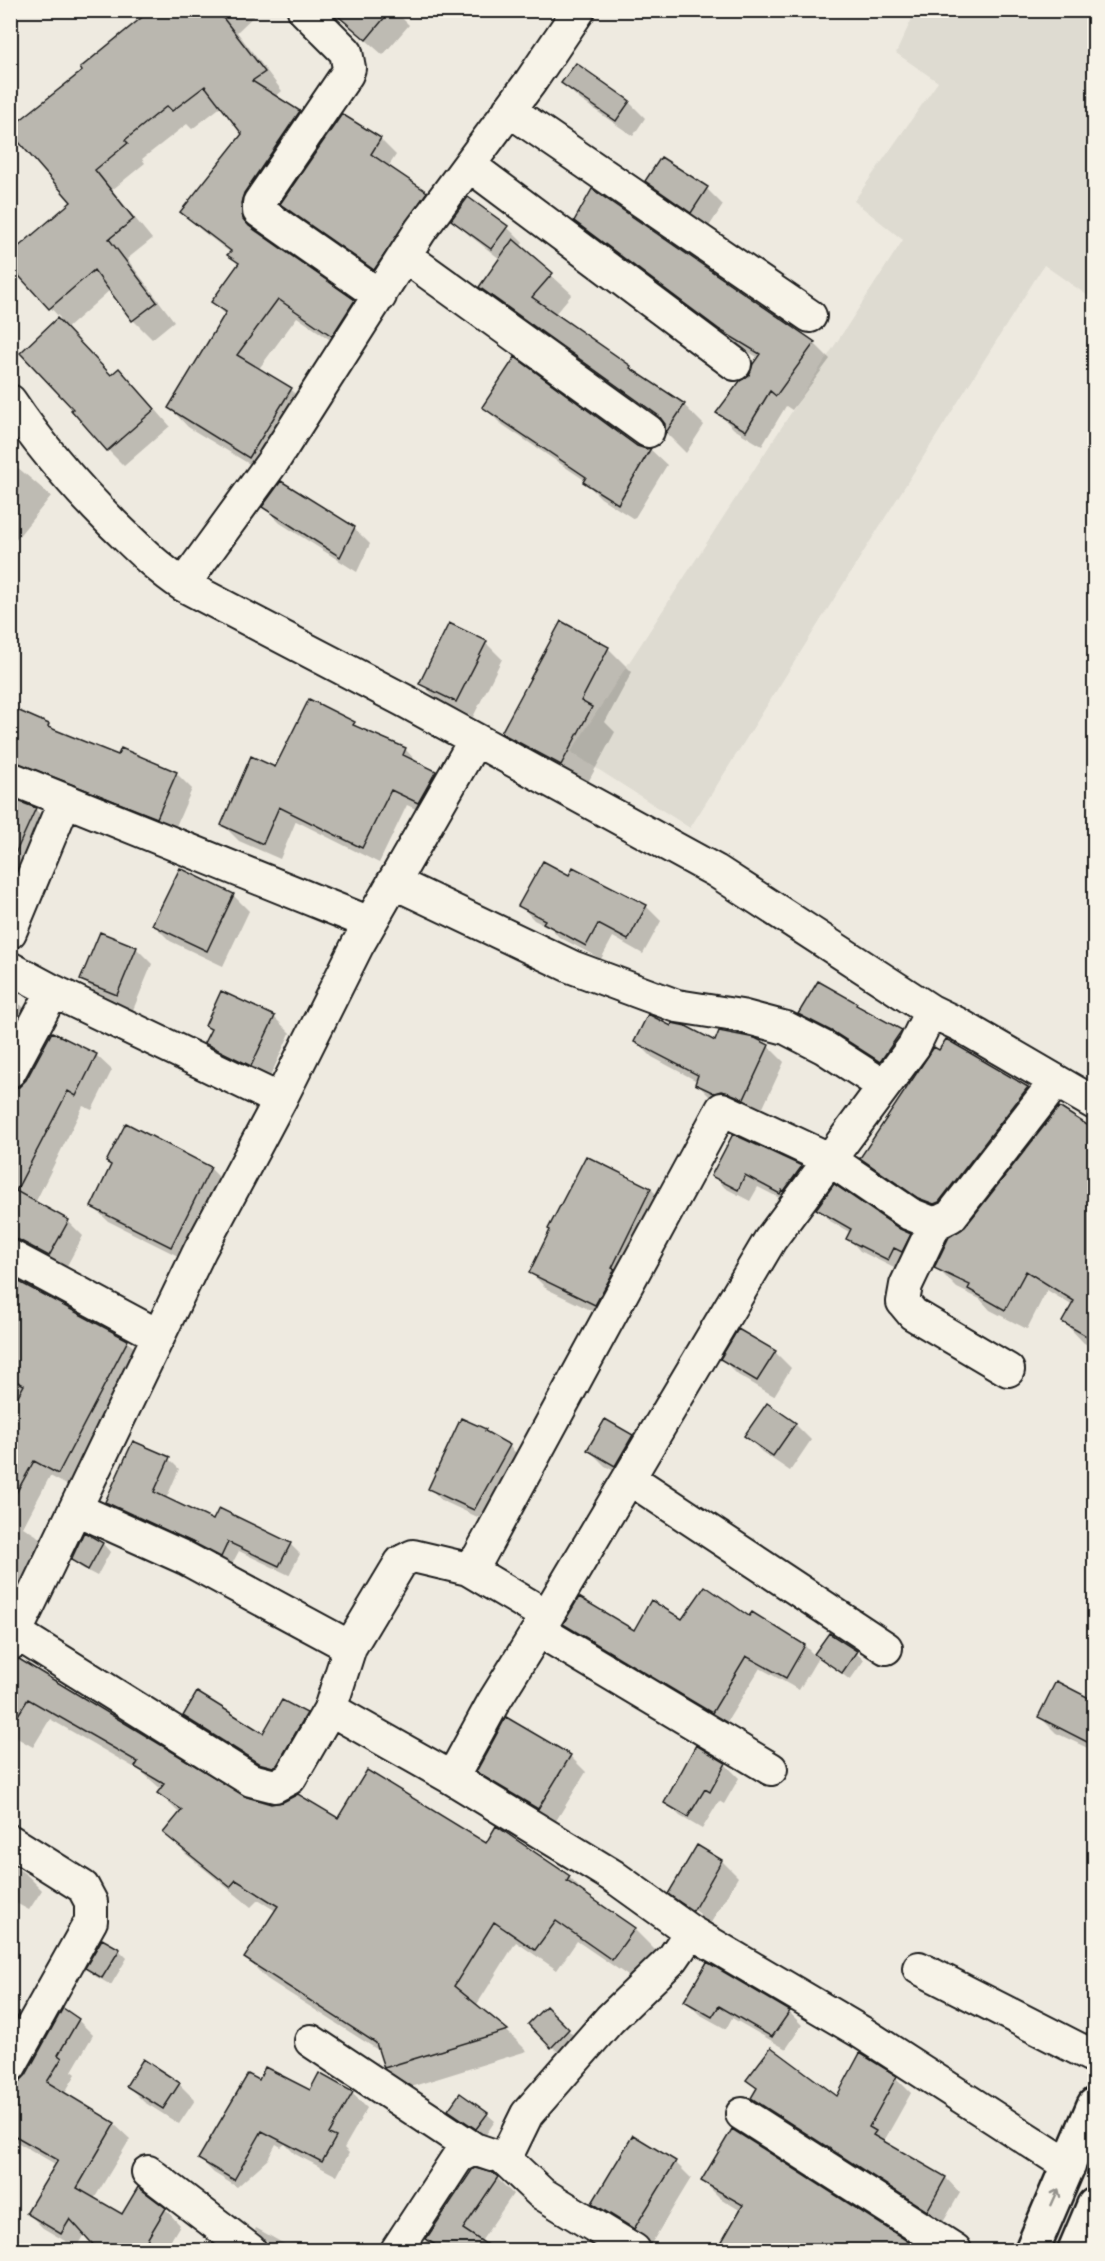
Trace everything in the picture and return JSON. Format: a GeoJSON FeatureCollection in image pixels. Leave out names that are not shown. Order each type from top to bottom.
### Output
{"type":"FeatureCollection","features":[{"type":"Feature","properties":{"kind":"main road"},"geometry":{"type":"LineString","coordinates":[[1032,2250],[1095,2105]]}},
{"type":"Feature","properties":{"kind":"main road"},"geometry":{"type":"LineString","coordinates":[[1075,2250],[1095,2205]]}},
{"type":"Feature","properties":{"kind":"street"},"geometry":{"type":"LineString","coordinates":[[304,10],[346,52],[348,68],[259,203],[259,211],[380,296]]}},
{"type":"Feature","properties":{"kind":"street"},"geometry":{"type":"LineString","coordinates":[[183,585],[274,460],[420,231],[579,10]]}},
{"type":"Feature","properties":{"kind":"street"},"geometry":{"type":"LineString","coordinates":[[509,110],[810,316]]}},
{"type":"Feature","properties":{"kind":"street"},"geometry":{"type":"LineString","coordinates":[[469,165],[735,364]]}},
{"type":"Feature","properties":{"kind":"street"},"geometry":{"type":"LineString","coordinates":[[405,256],[648,431]]}},
{"type":"Feature","properties":{"kind":"street"},"geometry":{"type":"LineString","coordinates":[[10,401],[19,433],[157,568],[183,585],[405,701],[716,871],[931,1011],[1095,1103]]}},
{"type":"Feature","properties":{"kind":"street"},"geometry":{"type":"LineString","coordinates":[[475,740],[370,922],[201,1250],[13,1639],[251,1780],[275,1786],[290,1778],[330,1709],[350,1647],[401,1562],[413,1556],[468,1569],[543,1623],[771,1769]]}},
{"type":"Feature","properties":{"kind":"street"},"geometry":{"type":"LineString","coordinates":[[10,778],[370,922]]}},
{"type":"Feature","properties":{"kind":"street"},"geometry":{"type":"LineString","coordinates":[[10,933],[64,800]]}},
{"type":"Feature","properties":{"kind":"street"},"geometry":{"type":"LineString","coordinates":[[393,882],[551,958],[677,1006],[741,1016],[786,1028],[825,1048],[884,1086]]}},
{"type":"Feature","properties":{"kind":"street"},"geometry":{"type":"LineString","coordinates":[[10,968],[280,1100]]}},
{"type":"Feature","properties":{"kind":"street"},"geometry":{"type":"LineString","coordinates":[[10,1071],[53,991]]}},
{"type":"Feature","properties":{"kind":"street"},"geometry":{"type":"LineString","coordinates":[[452,1778],[493,1703],[543,1623],[770,1239],[914,1047],[931,1011]]}},
{"type":"Feature","properties":{"kind":"street"},"geometry":{"type":"LineString","coordinates":[[1008,1370],[913,1314],[903,1302],[906,1285],[935,1224],[951,1216],[1056,1081]]}},
{"type":"Feature","properties":{"kind":"street"},"geometry":{"type":"LineString","coordinates":[[468,1569],[479,1557],[516,1490],[722,1109],[829,1160],[910,1214],[935,1224]]}},
{"type":"Feature","properties":{"kind":"street"},"geometry":{"type":"LineString","coordinates":[[10,1256],[159,1336]]}},
{"type":"Feature","properties":{"kind":"street"},"geometry":{"type":"LineString","coordinates":[[629,1478],[886,1648]]}},
{"type":"Feature","properties":{"kind":"street"},"geometry":{"type":"LineString","coordinates":[[76,1509],[185,1558],[350,1647]]}},
{"type":"Feature","properties":{"kind":"street"},"geometry":{"type":"LineString","coordinates":[[330,1709],[452,1778],[613,1876],[691,1932],[861,2032],[1069,2166]]}},
{"type":"Feature","properties":{"kind":"street"},"geometry":{"type":"LineString","coordinates":[[10,1841],[83,1887],[91,1902],[91,1921],[10,2066]]}},
{"type":"Feature","properties":{"kind":"street"},"geometry":{"type":"LineString","coordinates":[[505,2159],[526,2114],[610,2019],[673,1958],[691,1932]]}},
{"type":"Feature","properties":{"kind":"street"},"geometry":{"type":"LineString","coordinates":[[919,1968],[1095,2058]]}},
{"type":"Feature","properties":{"kind":"street"},"geometry":{"type":"LineString","coordinates":[[311,2041],[474,2149],[505,2159],[541,2193],[634,2250]]}},
{"type":"Feature","properties":{"kind":"street"},"geometry":{"type":"LineString","coordinates":[[742,2114],[956,2250]]}},
{"type":"Feature","properties":{"kind":"street"},"geometry":{"type":"LineString","coordinates":[[397,2250],[458,2157],[474,2149]]}},
{"type":"Feature","properties":{"kind":"street"},"geometry":{"type":"LineString","coordinates":[[148,2172],[250,2250]]}},
{"type":"Feature","properties":{"kind":"shaded area"},"geometry":{"type":"Polygon","coordinates":[[[916,10],[1094,11],[1094,300],[1044,265],[690,828],[571,752],[903,240],[854,201],[938,82],[896,53],[916,10]]]}},
{"type":"Feature","properties":{"kind":"building"},"geometry":{"type":"Polygon","coordinates":[[[151,10],[217,10],[265,72],[252,81],[300,111],[244,193],[241,203],[243,219],[249,226],[355,300],[332,336],[278,299],[237,355],[292,388],[249,458],[168,408],[226,312],[211,302],[239,263],[227,255],[231,251],[180,212],[242,134],[205,86],[172,111],[167,106],[125,140],[128,143],[95,170],[134,219],[109,239],[157,302],[132,321],[94,270],[49,309],[10,266],[10,254],[71,202],[10,132],[10,128],[82,71],[80,68],[151,10]]]}},
{"type":"Feature","properties":{"kind":"building"},"geometry":{"type":"Polygon","coordinates":[[[331,10],[391,10],[366,40],[331,10]]]}},
{"type":"Feature","properties":{"kind":"building"},"geometry":{"type":"Polygon","coordinates":[[[576,63],[630,101],[616,121],[561,83],[576,63]]]}},
{"type":"Feature","properties":{"kind":"building"},"geometry":{"type":"Polygon","coordinates":[[[342,114],[381,138],[371,154],[427,192],[374,270],[280,204],[342,114]]]}},
{"type":"Feature","properties":{"kind":"building"},"geometry":{"type":"Polygon","coordinates":[[[661,157],[708,187],[691,213],[645,181],[661,157]]]}},
{"type":"Feature","properties":{"kind":"building"},"geometry":{"type":"Polygon","coordinates":[[[592,189],[815,342],[776,396],[770,391],[746,431],[716,413],[740,381],[749,375],[760,354],[720,330],[574,221],[592,189]]]}},
{"type":"Feature","properties":{"kind":"building"},"geometry":{"type":"Polygon","coordinates":[[[468,197],[508,226],[491,249],[451,220],[468,197]]]}},
{"type":"Feature","properties":{"kind":"building"},"geometry":{"type":"Polygon","coordinates":[[[513,239],[553,273],[532,297],[631,366],[630,368],[685,404],[665,434],[665,424],[659,416],[479,287],[513,239]]]}},
{"type":"Feature","properties":{"kind":"building"},"geometry":{"type":"Polygon","coordinates":[[[57,318],[111,375],[119,368],[155,409],[107,451],[71,410],[73,409],[20,353],[57,318]]]}},
{"type":"Feature","properties":{"kind":"building"},"geometry":{"type":"Polygon","coordinates":[[[515,357],[637,446],[651,448],[618,504],[583,482],[586,477],[482,407],[515,357]]]}},
{"type":"Feature","properties":{"kind":"building"},"geometry":{"type":"Polygon","coordinates":[[[281,481],[355,527],[340,557],[262,507],[281,481]]]}},
{"type":"Feature","properties":{"kind":"building"},"geometry":{"type":"Polygon","coordinates":[[[561,621],[609,647],[581,701],[592,707],[561,765],[501,733],[561,621]]]}},
{"type":"Feature","properties":{"kind":"building"},"geometry":{"type":"Polygon","coordinates":[[[449,623],[487,641],[456,702],[419,684],[449,623]]]}},
{"type":"Feature","properties":{"kind":"building"},"geometry":{"type":"Polygon","coordinates":[[[309,699],[355,722],[353,725],[406,748],[403,755],[436,771],[418,803],[391,790],[362,848],[279,807],[263,844],[221,825],[251,756],[275,767],[309,699]]]}},
{"type":"Feature","properties":{"kind":"building"},"geometry":{"type":"Polygon","coordinates":[[[10,707],[49,724],[48,727],[118,755],[121,748],[177,772],[157,818],[10,760],[10,707]]]}},
{"type":"Feature","properties":{"kind":"building"},"geometry":{"type":"Polygon","coordinates":[[[10,798],[36,808],[10,865],[10,798]]]}},
{"type":"Feature","properties":{"kind":"building"},"geometry":{"type":"Polygon","coordinates":[[[543,861],[569,875],[573,867],[647,905],[628,940],[598,924],[586,946],[543,923],[545,920],[518,906],[543,861]]]}},
{"type":"Feature","properties":{"kind":"building"},"geometry":{"type":"Polygon","coordinates":[[[180,868],[234,894],[207,951],[152,925],[180,868]]]}},
{"type":"Feature","properties":{"kind":"building"},"geometry":{"type":"Polygon","coordinates":[[[100,932],[137,947],[117,995],[80,980],[100,932]]]}},
{"type":"Feature","properties":{"kind":"building"},"geometry":{"type":"Polygon","coordinates":[[[818,981],[902,1030],[880,1062],[835,1033],[798,1014],[818,981]]]}},
{"type":"Feature","properties":{"kind":"building"},"geometry":{"type":"Polygon","coordinates":[[[221,991],[275,1016],[251,1066],[204,1043],[211,1029],[205,1026],[221,991]]]}},
{"type":"Feature","properties":{"kind":"building"},"geometry":{"type":"Polygon","coordinates":[[[648,1014],[671,1026],[672,1023],[686,1026],[715,1041],[719,1031],[755,1038],[769,1045],[744,1099],[721,1091],[714,1093],[695,1084],[698,1075],[634,1042],[648,1014]]]}},
{"type":"Feature","properties":{"kind":"building"},"geometry":{"type":"Polygon","coordinates":[[[52,1032],[97,1054],[76,1096],[68,1091],[16,1191],[69,1220],[49,1256],[19,1240],[10,1238],[10,1089],[19,1087],[26,1080],[52,1032]]]}},
{"type":"Feature","properties":{"kind":"building"},"geometry":{"type":"Polygon","coordinates":[[[946,1039],[1028,1087],[939,1202],[934,1204],[918,1198],[860,1158],[934,1047],[939,1050],[946,1039]]]}},
{"type":"Feature","properties":{"kind":"building"},"geometry":{"type":"Polygon","coordinates":[[[1059,1107],[1095,1130],[1095,1341],[1062,1322],[1074,1301],[1026,1271],[1005,1310],[968,1289],[970,1285],[934,1268],[949,1237],[965,1227],[1059,1107]]]}},
{"type":"Feature","properties":{"kind":"building"},"geometry":{"type":"Polygon","coordinates":[[[126,1123],[211,1167],[171,1247],[91,1207],[111,1165],[106,1162],[126,1123]]]}},
{"type":"Feature","properties":{"kind":"building"},"geometry":{"type":"Polygon","coordinates":[[[733,1134],[802,1166],[784,1191],[782,1190],[780,1194],[745,1175],[738,1190],[711,1176],[733,1134]]]}},
{"type":"Feature","properties":{"kind":"building"},"geometry":{"type":"Polygon","coordinates":[[[586,1156],[651,1188],[612,1268],[615,1269],[595,1305],[529,1273],[550,1230],[548,1229],[586,1156]]]}},
{"type":"Feature","properties":{"kind":"building"},"geometry":{"type":"Polygon","coordinates":[[[834,1184],[911,1234],[902,1252],[894,1248],[888,1260],[846,1239],[851,1229],[816,1209],[834,1184]]]}},
{"type":"Feature","properties":{"kind":"building"},"geometry":{"type":"Polygon","coordinates":[[[10,1277],[128,1340],[58,1474],[34,1461],[10,1504],[10,1410],[24,1385],[10,1378],[10,1277]]]}},
{"type":"Feature","properties":{"kind":"building"},"geometry":{"type":"Polygon","coordinates":[[[738,1329],[776,1351],[757,1381],[720,1359],[738,1329]]]}},
{"type":"Feature","properties":{"kind":"building"},"geometry":{"type":"Polygon","coordinates":[[[767,1403],[796,1423],[773,1456],[744,1436],[767,1403]]]}},
{"type":"Feature","properties":{"kind":"building"},"geometry":{"type":"Polygon","coordinates":[[[461,1418],[486,1429],[485,1431],[510,1445],[474,1510],[428,1489],[461,1418]]]}},
{"type":"Feature","properties":{"kind":"building"},"geometry":{"type":"Polygon","coordinates":[[[605,1419],[633,1435],[615,1466],[587,1450],[605,1419]]]}},
{"type":"Feature","properties":{"kind":"building"},"geometry":{"type":"Polygon","coordinates":[[[133,1441],[170,1457],[154,1492],[213,1520],[219,1508],[291,1543],[279,1566],[228,1542],[221,1557],[105,1502],[133,1441]]]}},
{"type":"Feature","properties":{"kind":"building"},"geometry":{"type":"Polygon","coordinates":[[[84,1532],[103,1543],[88,1570],[71,1560],[84,1532]]]}},
{"type":"Feature","properties":{"kind":"building"},"geometry":{"type":"Polygon","coordinates":[[[705,1586],[749,1616],[752,1612],[805,1645],[786,1678],[746,1656],[712,1713],[563,1624],[579,1597],[634,1630],[651,1600],[682,1619],[705,1586]]]}},
{"type":"Feature","properties":{"kind":"building"},"geometry":{"type":"Polygon","coordinates":[[[829,1633],[857,1651],[842,1673],[814,1654],[829,1633]]]}},
{"type":"Feature","properties":{"kind":"building"},"geometry":{"type":"Polygon","coordinates":[[[19,1659],[247,1797],[271,1804],[283,1802],[298,1794],[338,1818],[367,1770],[486,1843],[496,1826],[570,1876],[567,1881],[635,1928],[612,1960],[556,1921],[535,1950],[494,1922],[454,1986],[508,2030],[384,2068],[376,2043],[244,1958],[278,1906],[236,1880],[230,1887],[163,1833],[182,1810],[157,1793],[164,1784],[135,1767],[138,1762],[28,1699],[10,1728],[10,1662],[19,1659]]]}},
{"type":"Feature","properties":{"kind":"building"},"geometry":{"type":"Polygon","coordinates":[[[1056,1681],[1095,1701],[1095,1746],[1038,1717],[1056,1681]]]}},
{"type":"Feature","properties":{"kind":"building"},"geometry":{"type":"Polygon","coordinates":[[[197,1692],[263,1733],[282,1700],[307,1713],[277,1765],[273,1767],[258,1763],[183,1716],[197,1692]]]}},
{"type":"Feature","properties":{"kind":"building"},"geometry":{"type":"Polygon","coordinates":[[[506,1717],[571,1755],[538,1809],[476,1772],[506,1717]]]}},
{"type":"Feature","properties":{"kind":"building"},"geometry":{"type":"Polygon","coordinates":[[[696,1745],[726,1763],[710,1792],[705,1789],[688,1817],[664,1803],[696,1745]]]}},
{"type":"Feature","properties":{"kind":"building"},"geometry":{"type":"Polygon","coordinates":[[[697,1845],[722,1860],[693,1911],[668,1894],[697,1845]]]}},
{"type":"Feature","properties":{"kind":"building"},"geometry":{"type":"Polygon","coordinates":[[[102,1939],[120,1949],[102,1978],[85,1968],[102,1939]]]}},
{"type":"Feature","properties":{"kind":"building"},"geometry":{"type":"Polygon","coordinates":[[[707,1962],[790,2011],[772,2037],[719,2006],[712,2017],[684,2001],[707,1962]]]}},
{"type":"Feature","properties":{"kind":"building"},"geometry":{"type":"Polygon","coordinates":[[[546,2006],[569,2029],[551,2048],[528,2024],[546,2006]]]}},
{"type":"Feature","properties":{"kind":"building"},"geometry":{"type":"Polygon","coordinates":[[[63,2008],[79,2019],[58,2055],[62,2058],[47,2082],[115,2123],[77,2188],[122,2214],[138,2187],[166,2208],[141,2250],[98,2250],[70,2219],[61,2234],[26,2213],[58,2160],[10,2133],[10,2085],[20,2081],[26,2075],[63,2008]]]}},
{"type":"Feature","properties":{"kind":"building"},"geometry":{"type":"Polygon","coordinates":[[[771,2047],[837,2096],[860,2053],[897,2076],[869,2127],[876,2131],[873,2135],[946,2177],[927,2211],[751,2098],[757,2088],[746,2080],[771,2047]]]}},
{"type":"Feature","properties":{"kind":"building"},"geometry":{"type":"Polygon","coordinates":[[[143,2059],[180,2083],[163,2109],[126,2086],[143,2059]]]}},
{"type":"Feature","properties":{"kind":"building"},"geometry":{"type":"Polygon","coordinates":[[[265,2067],[310,2090],[319,2073],[353,2092],[329,2134],[336,2137],[322,2162],[262,2131],[234,2180],[198,2159],[248,2074],[259,2080],[265,2067]]]}},
{"type":"Feature","properties":{"kind":"building"},"geometry":{"type":"Polygon","coordinates":[[[460,2093],[488,2113],[476,2129],[448,2110],[460,2093]]]}},
{"type":"Feature","properties":{"kind":"building"},"geometry":{"type":"Polygon","coordinates":[[[732,2129],[909,2242],[904,2250],[717,2250],[743,2205],[701,2181],[732,2129]]]}},
{"type":"Feature","properties":{"kind":"building"},"geometry":{"type":"Polygon","coordinates":[[[633,2135],[676,2161],[634,2229],[592,2203],[633,2135]]]}},
{"type":"Feature","properties":{"kind":"building"},"geometry":{"type":"Polygon","coordinates":[[[475,2168],[493,2173],[498,2177],[463,2229],[495,2250],[443,2250],[426,2239],[475,2168]]]}}]}
